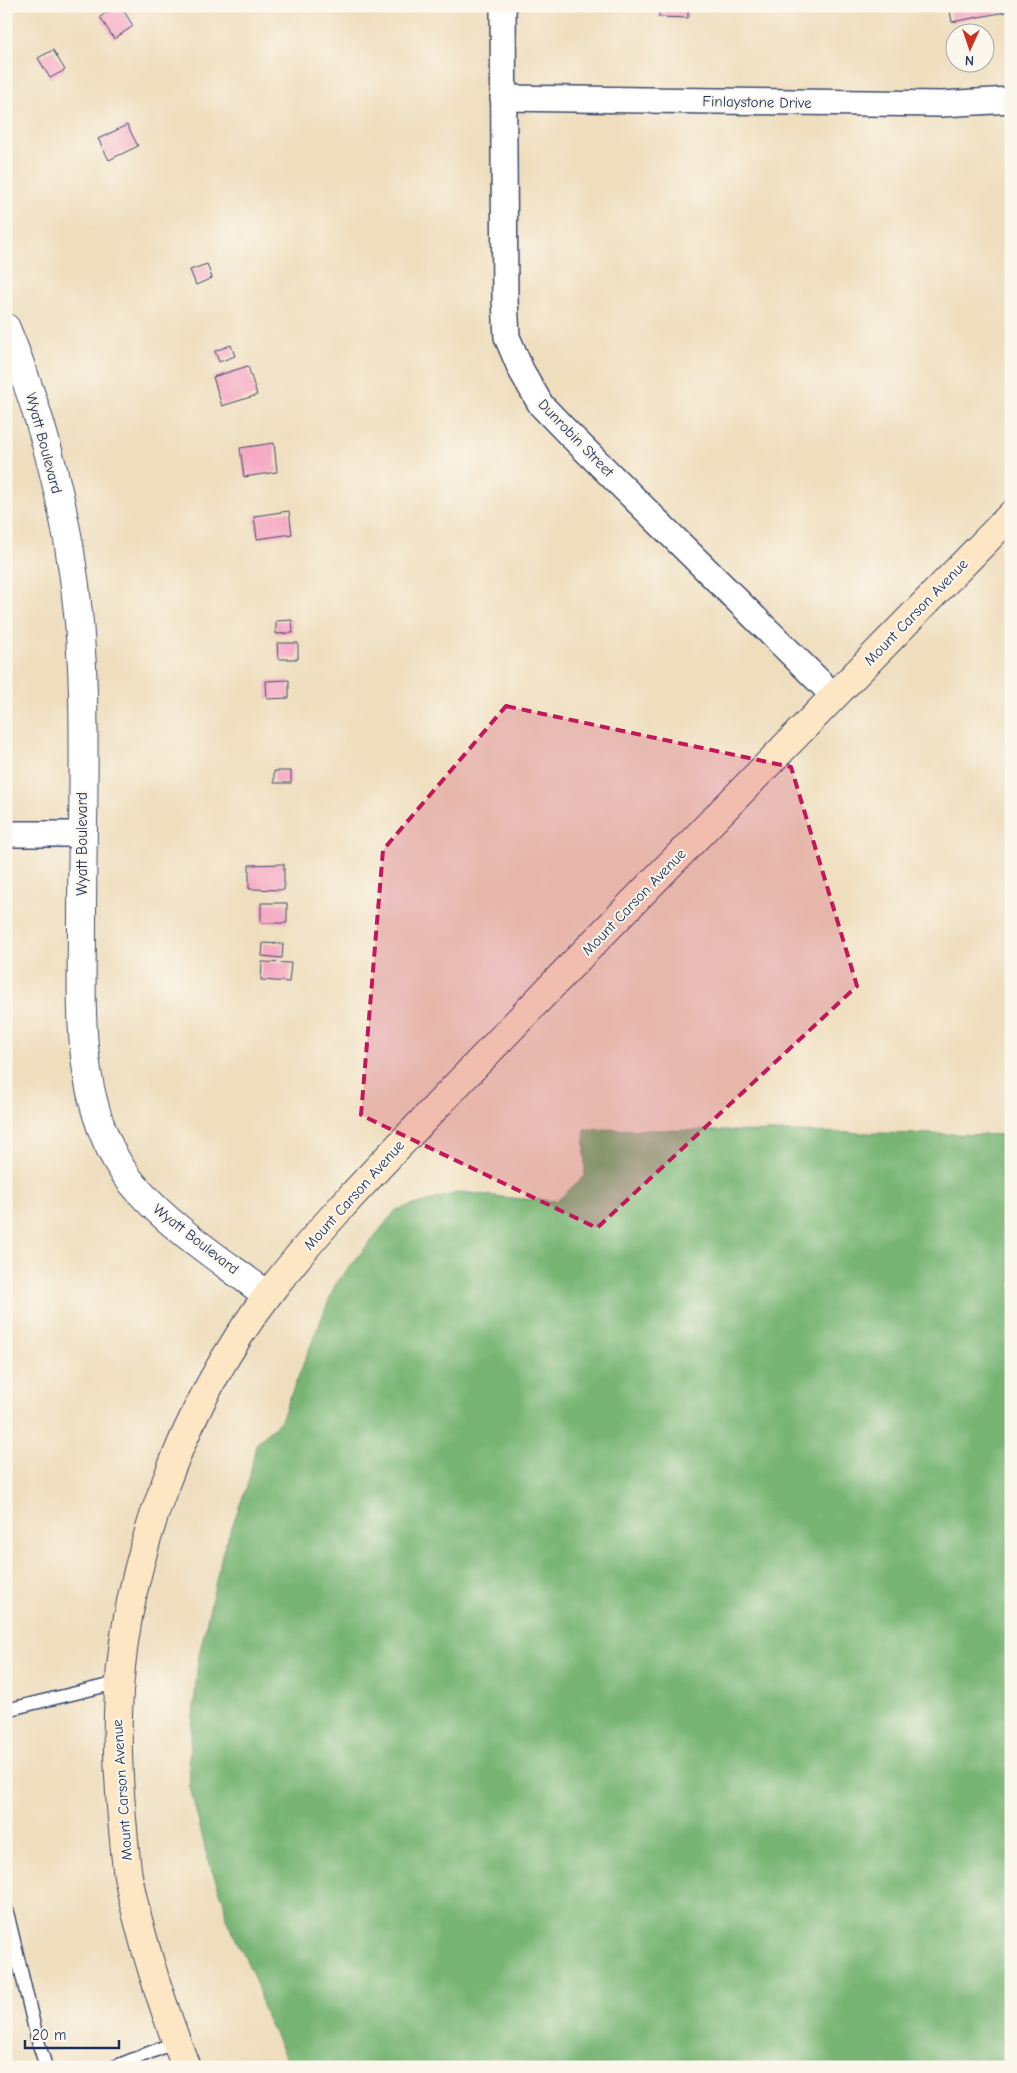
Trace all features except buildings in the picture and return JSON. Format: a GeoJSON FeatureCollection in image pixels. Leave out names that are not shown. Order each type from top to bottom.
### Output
{"type":"FeatureCollection","features":[{"type":"Feature","properties":{"kind":"main road","name":"Mount Carson Avenue"},"geometry":{"type":"LineString","coordinates":[[186,2067],[157,1986],[128,1872],[120,1792],[118,1714],[125,1635],[140,1558],[181,1448],[214,1376],[267,1295],[370,1176],[544,994],[1011,515]]}},
{"type":"Feature","properties":{"kind":"street","name":"Dunrobin Street"},"geometry":{"type":"LineString","coordinates":[[504,6],[503,98],[507,337],[521,370],[541,405],[834,696]]}},
{"type":"Feature","properties":{"kind":"street","name":"Finlaystone Drive"},"geometry":{"type":"LineString","coordinates":[[503,98],[941,104],[1011,100]]}},
{"type":"Feature","properties":{"kind":"street","name":"Wyatt Boulevard"},"geometry":{"type":"LineString","coordinates":[[6,328],[41,424],[63,516],[72,572],[82,665],[83,1040],[92,1098],[104,1136],[118,1163],[134,1187],[152,1206],[267,1295]]}},
{"type":"Feature","properties":{"kind":"street"},"geometry":{"type":"LineString","coordinates":[[6,834],[82,834]]}},
{"type":"Feature","properties":{"kind":"lane"},"geometry":{"type":"LineString","coordinates":[[6,1710],[121,1682]]}},
{"type":"Feature","properties":{"kind":"lane"},"geometry":{"type":"LineString","coordinates":[[6,1908],[37,2038],[46,2067]]}},
{"type":"Feature","properties":{"kind":"lane"},"geometry":{"type":"LineString","coordinates":[[6,1964],[18,1958]]}},
{"type":"Feature","properties":{"kind":"lane"},"geometry":{"type":"LineString","coordinates":[[114,2067],[176,2042]]}},
{"type":"Feature","properties":{"kind":"highlighted area"},"geometry":{"type":"Polygon","coordinates":[[[506,706],[791,767],[857,986],[597,1228],[361,1115],[383,850],[506,706]]]}},
{"type":"Feature","properties":{"kind":"green space"},"geometry":{"type":"Polygon","coordinates":[[[585,1129],[1011,1135],[1011,2067],[290,2067],[263,2010],[259,1991],[251,1970],[226,1919],[224,1902],[208,1860],[190,1787],[189,1761],[198,1660],[222,1554],[249,1480],[256,1444],[281,1420],[335,1285],[396,1210],[461,1192],[557,1201],[585,1176],[585,1129]]]}}]}
